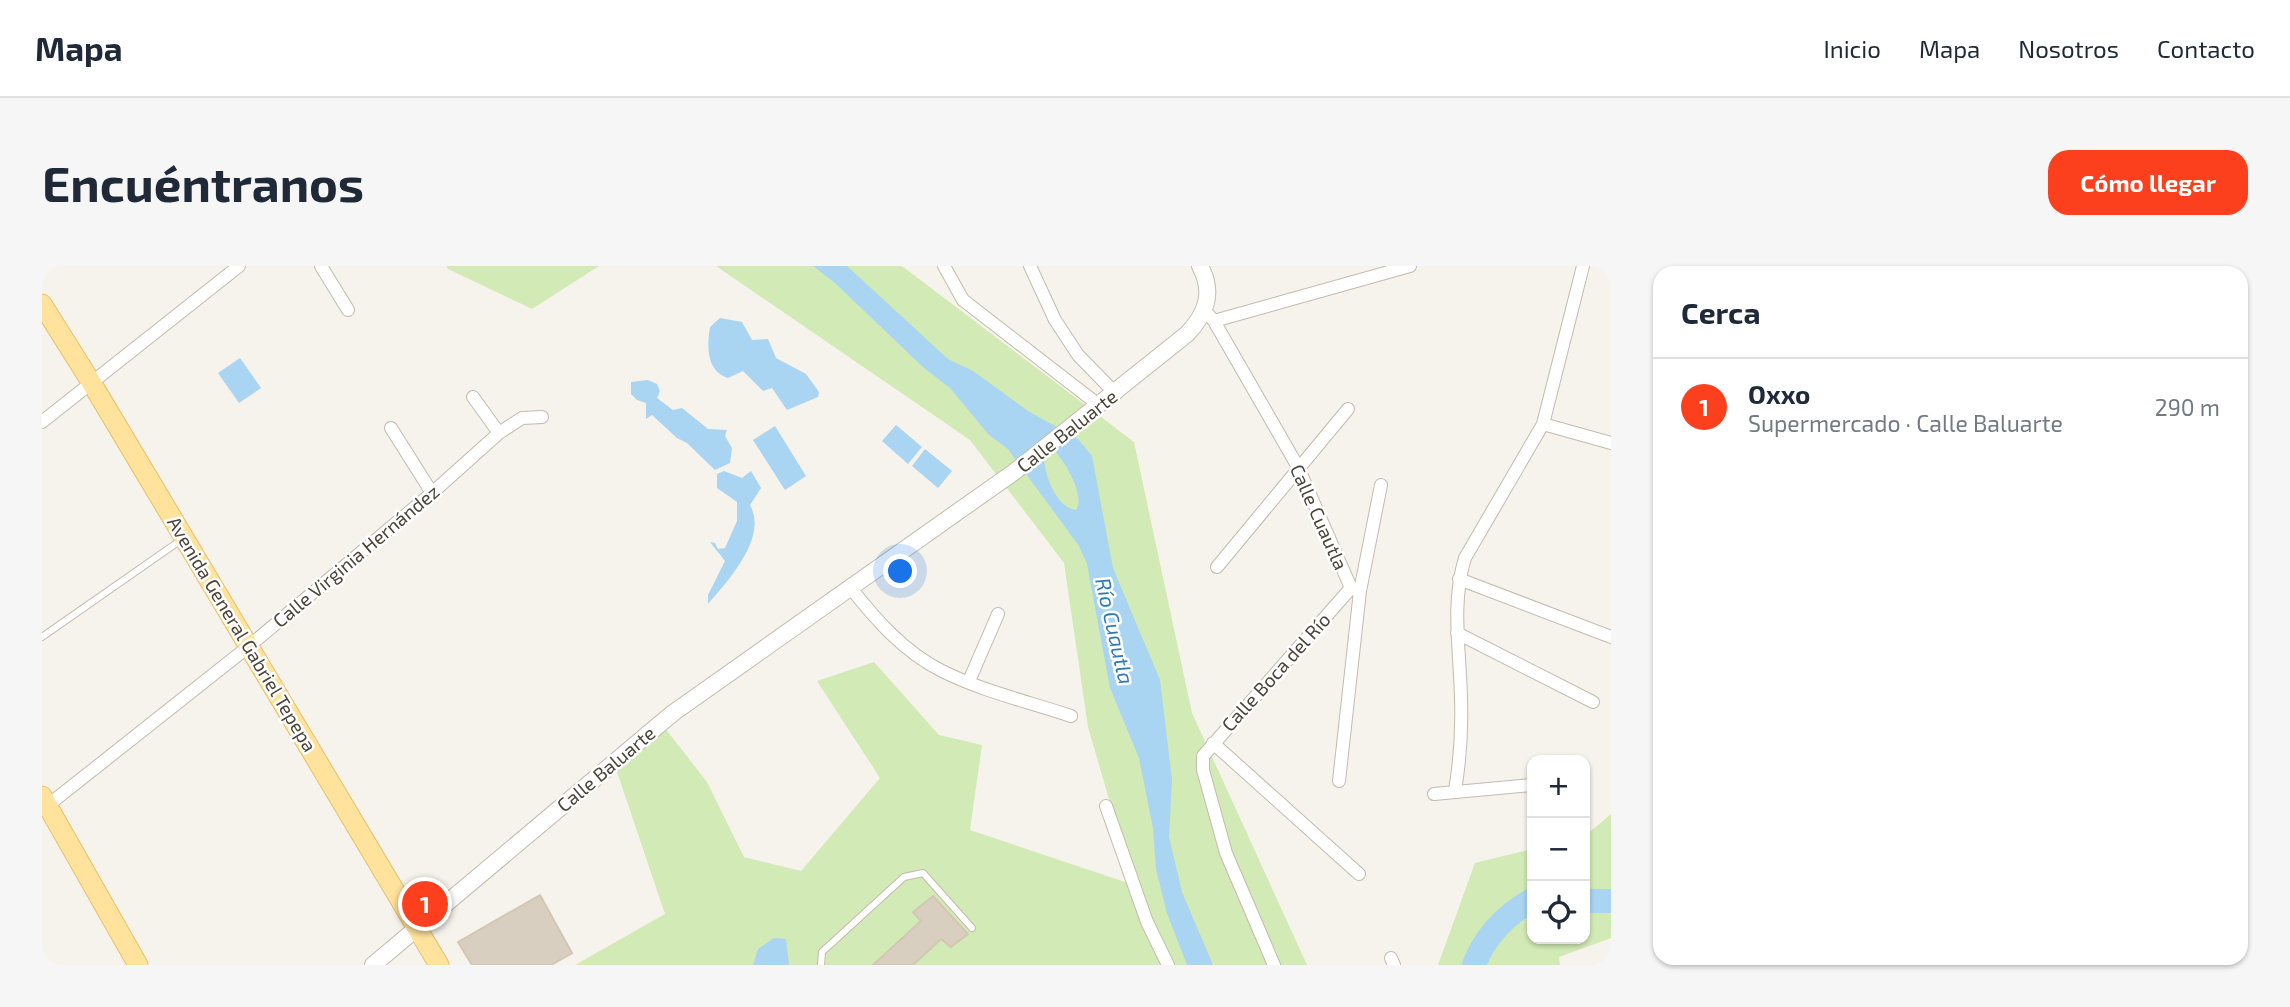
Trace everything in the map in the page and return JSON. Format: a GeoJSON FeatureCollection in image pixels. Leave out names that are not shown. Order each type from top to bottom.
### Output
{"type":"FeatureCollection","features":[{"type":"Feature","properties":{"kind":"main road","name":"Avenida General Gabriel Tepepa"},"geometry":{"type":"LineString","coordinates":[[42,304],[439,965]]}},
{"type":"Feature","properties":{"kind":"main road"},"geometry":{"type":"LineString","coordinates":[[44,804],[138,965]]}},
{"type":"Feature","properties":{"kind":"street"},"geometry":{"type":"LineString","coordinates":[[42,422],[239,266]]}},
{"type":"Feature","properties":{"kind":"street"},"geometry":{"type":"LineString","coordinates":[[321,266],[348,310]]}},
{"type":"Feature","properties":{"kind":"street"},"geometry":{"type":"LineString","coordinates":[[944,266],[963,300],[1100,407]]}},
{"type":"Feature","properties":{"kind":"street"},"geometry":{"type":"LineString","coordinates":[[1030,266],[1055,320],[1078,355],[1116,394]]}},
{"type":"Feature","properties":{"kind":"street"},"geometry":{"type":"LineString","coordinates":[[1199,266],[1207,286],[1210,316],[1410,266]]}},
{"type":"Feature","properties":{"kind":"street"},"geometry":{"type":"LineString","coordinates":[[1455,790],[1461,700],[1457,633],[1459,579],[1465,558],[1543,424],[1583,266]]}},
{"type":"Feature","properties":{"kind":"street","name":"Calle Baluarte"},"geometry":{"type":"LineString","coordinates":[[373,965],[673,713],[1014,472],[1100,407],[1210,316]]}},
{"type":"Feature","properties":{"kind":"street","name":"Calle Cuautla"},"geometry":{"type":"LineString","coordinates":[[1210,316],[1298,467],[1355,589],[1339,781]]}},
{"type":"Feature","properties":{"kind":"street"},"geometry":{"type":"LineString","coordinates":[[473,397],[499,433]]}},
{"type":"Feature","properties":{"kind":"street"},"geometry":{"type":"LineString","coordinates":[[1217,567],[1349,409]]}},
{"type":"Feature","properties":{"kind":"street","name":"Calle Virginia Hernández"},"geometry":{"type":"LineString","coordinates":[[44,804],[248,647],[432,493],[499,433],[522,418],[542,416]]}},
{"type":"Feature","properties":{"kind":"street"},"geometry":{"type":"LineString","coordinates":[[1543,424],[1611,443]]}},
{"type":"Feature","properties":{"kind":"street"},"geometry":{"type":"LineString","coordinates":[[391,428],[432,493]]}},
{"type":"Feature","properties":{"kind":"street"},"geometry":{"type":"LineString","coordinates":[[1355,589],[1381,485]]}},
{"type":"Feature","properties":{"kind":"street"},"geometry":{"type":"LineString","coordinates":[[1459,579],[1611,637]]}},
{"type":"Feature","properties":{"kind":"street"},"geometry":{"type":"LineString","coordinates":[[850,587],[878,622],[913,653],[943,671],[1070,716]]}},
{"type":"Feature","properties":{"kind":"street","name":"Calle Boca del Río"},"geometry":{"type":"LineString","coordinates":[[1274,965],[1226,853],[1203,757],[1355,589]]}},
{"type":"Feature","properties":{"kind":"street"},"geometry":{"type":"LineString","coordinates":[[969,681],[998,614]]}},
{"type":"Feature","properties":{"kind":"street"},"geometry":{"type":"LineString","coordinates":[[1457,633],[1592,702]]}},
{"type":"Feature","properties":{"kind":"street"},"geometry":{"type":"LineString","coordinates":[[1213,743],[1359,874]]}},
{"type":"Feature","properties":{"kind":"street"},"geometry":{"type":"LineString","coordinates":[[1434,794],[1527,785]]}},
{"type":"Feature","properties":{"kind":"street"},"geometry":{"type":"LineString","coordinates":[[1107,806],[1147,922],[1168,965]]}},
{"type":"Feature","properties":{"kind":"lane"},"geometry":{"type":"LineString","coordinates":[[42,637],[184,538]]}},
{"type":"Feature","properties":{"kind":"lane"},"geometry":{"type":"LineString","coordinates":[[821,965],[822,952],[904,877],[914,873],[923,873],[972,928]]}},
{"type":"Feature","properties":{"kind":"green space"},"geometry":{"type":"Polygon","coordinates":[[[447,266],[599,266],[532,309],[448,269],[447,266]]]}},
{"type":"Feature","properties":{"kind":"green space"},"geometry":{"type":"Polygon","coordinates":[[[716,266],[902,266],[1134,442],[1192,713],[1307,965],[575,965],[665,914],[614,763],[661,723],[707,782],[744,857],[801,871],[880,778],[817,681],[874,662],[939,735],[982,745],[970,830],[1134,885],[1088,727],[1064,563],[970,440],[716,266]]]}},
{"type":"Feature","properties":{"kind":"green space"},"geometry":{"type":"Polygon","coordinates":[[[1611,814],[1611,938],[1559,957],[1560,965],[1438,965],[1475,863],[1527,850],[1527,944],[1590,944],[1590,832],[1611,814]]]}},
{"type":"Feature","properties":{"kind":"water","name":"Río Cuautla"},"geometry":{"type":"Polygon","coordinates":[[[813,266],[847,266],[948,359],[973,371],[1028,411],[1078,439],[1092,456],[1113,568],[1160,680],[1172,780],[1169,837],[1182,892],[1213,965],[1187,965],[1167,913],[1156,869],[1153,828],[1139,758],[1110,688],[1087,564],[1079,546],[1008,449],[989,435],[950,388],[924,368],[835,283],[813,266]],[[1054,451],[1044,456],[1046,472],[1057,497],[1069,508],[1076,510],[1076,488],[1054,451]]]}},
{"type":"Feature","properties":{"kind":"water"},"geometry":{"type":"Polygon","coordinates":[[[720,318],[742,322],[752,340],[768,339],[776,358],[806,374],[819,392],[818,397],[787,410],[772,388],[763,391],[743,371],[728,378],[721,375],[712,364],[708,342],[710,327],[720,318]]]}},
{"type":"Feature","properties":{"kind":"water"},"geometry":{"type":"Polygon","coordinates":[[[240,358],[261,388],[239,403],[218,373],[240,358]]]}},
{"type":"Feature","properties":{"kind":"water"},"geometry":{"type":"Polygon","coordinates":[[[648,380],[657,384],[660,391],[657,398],[673,410],[682,408],[708,429],[727,430],[725,436],[732,448],[730,463],[715,470],[652,415],[646,419],[646,403],[631,394],[631,382],[648,380]]]}},
{"type":"Feature","properties":{"kind":"water"},"geometry":{"type":"Polygon","coordinates":[[[896,425],[922,447],[908,464],[882,441],[896,425]]]}},
{"type":"Feature","properties":{"kind":"water"},"geometry":{"type":"Polygon","coordinates":[[[775,426],[806,476],[785,490],[753,440],[775,426]]]}},
{"type":"Feature","properties":{"kind":"water"},"geometry":{"type":"Polygon","coordinates":[[[925,449],[952,471],[938,488],[912,466],[925,449]]]}},
{"type":"Feature","properties":{"kind":"water"},"geometry":{"type":"Polygon","coordinates":[[[724,471],[742,478],[751,471],[761,488],[750,505],[754,517],[754,531],[744,558],[708,604],[708,595],[725,561],[710,542],[715,543],[718,549],[725,548],[737,521],[737,502],[717,488],[717,474],[724,471]]]}},
{"type":"Feature","properties":{"kind":"water"},"geometry":{"type":"Polygon","coordinates":[[[774,938],[786,939],[789,965],[753,965],[758,949],[774,938]]]}},
{"type":"Feature","properties":{"kind":"building"},"geometry":{"type":"Polygon","coordinates":[[[540,895],[572,953],[551,965],[472,965],[458,942],[540,895]]]}},
{"type":"Feature","properties":{"kind":"building"},"geometry":{"type":"Polygon","coordinates":[[[933,896],[968,934],[951,947],[941,939],[913,965],[873,965],[921,921],[913,912],[933,896]]]}},
{"type":"Feature","properties":{"kind":"waterway"},"geometry":{"type":"LineString","coordinates":[[1590,901],[1611,901]]}},
{"type":"Feature","properties":{"kind":"waterway"},"geometry":{"type":"LineString","coordinates":[[1474,965],[1497,927],[1527,903]]}},
{"type":"Feature","properties":{"kind":"place","name":"Oxxo"},"geometry":{"type":"Point","coordinates":[425,904]}}]}
